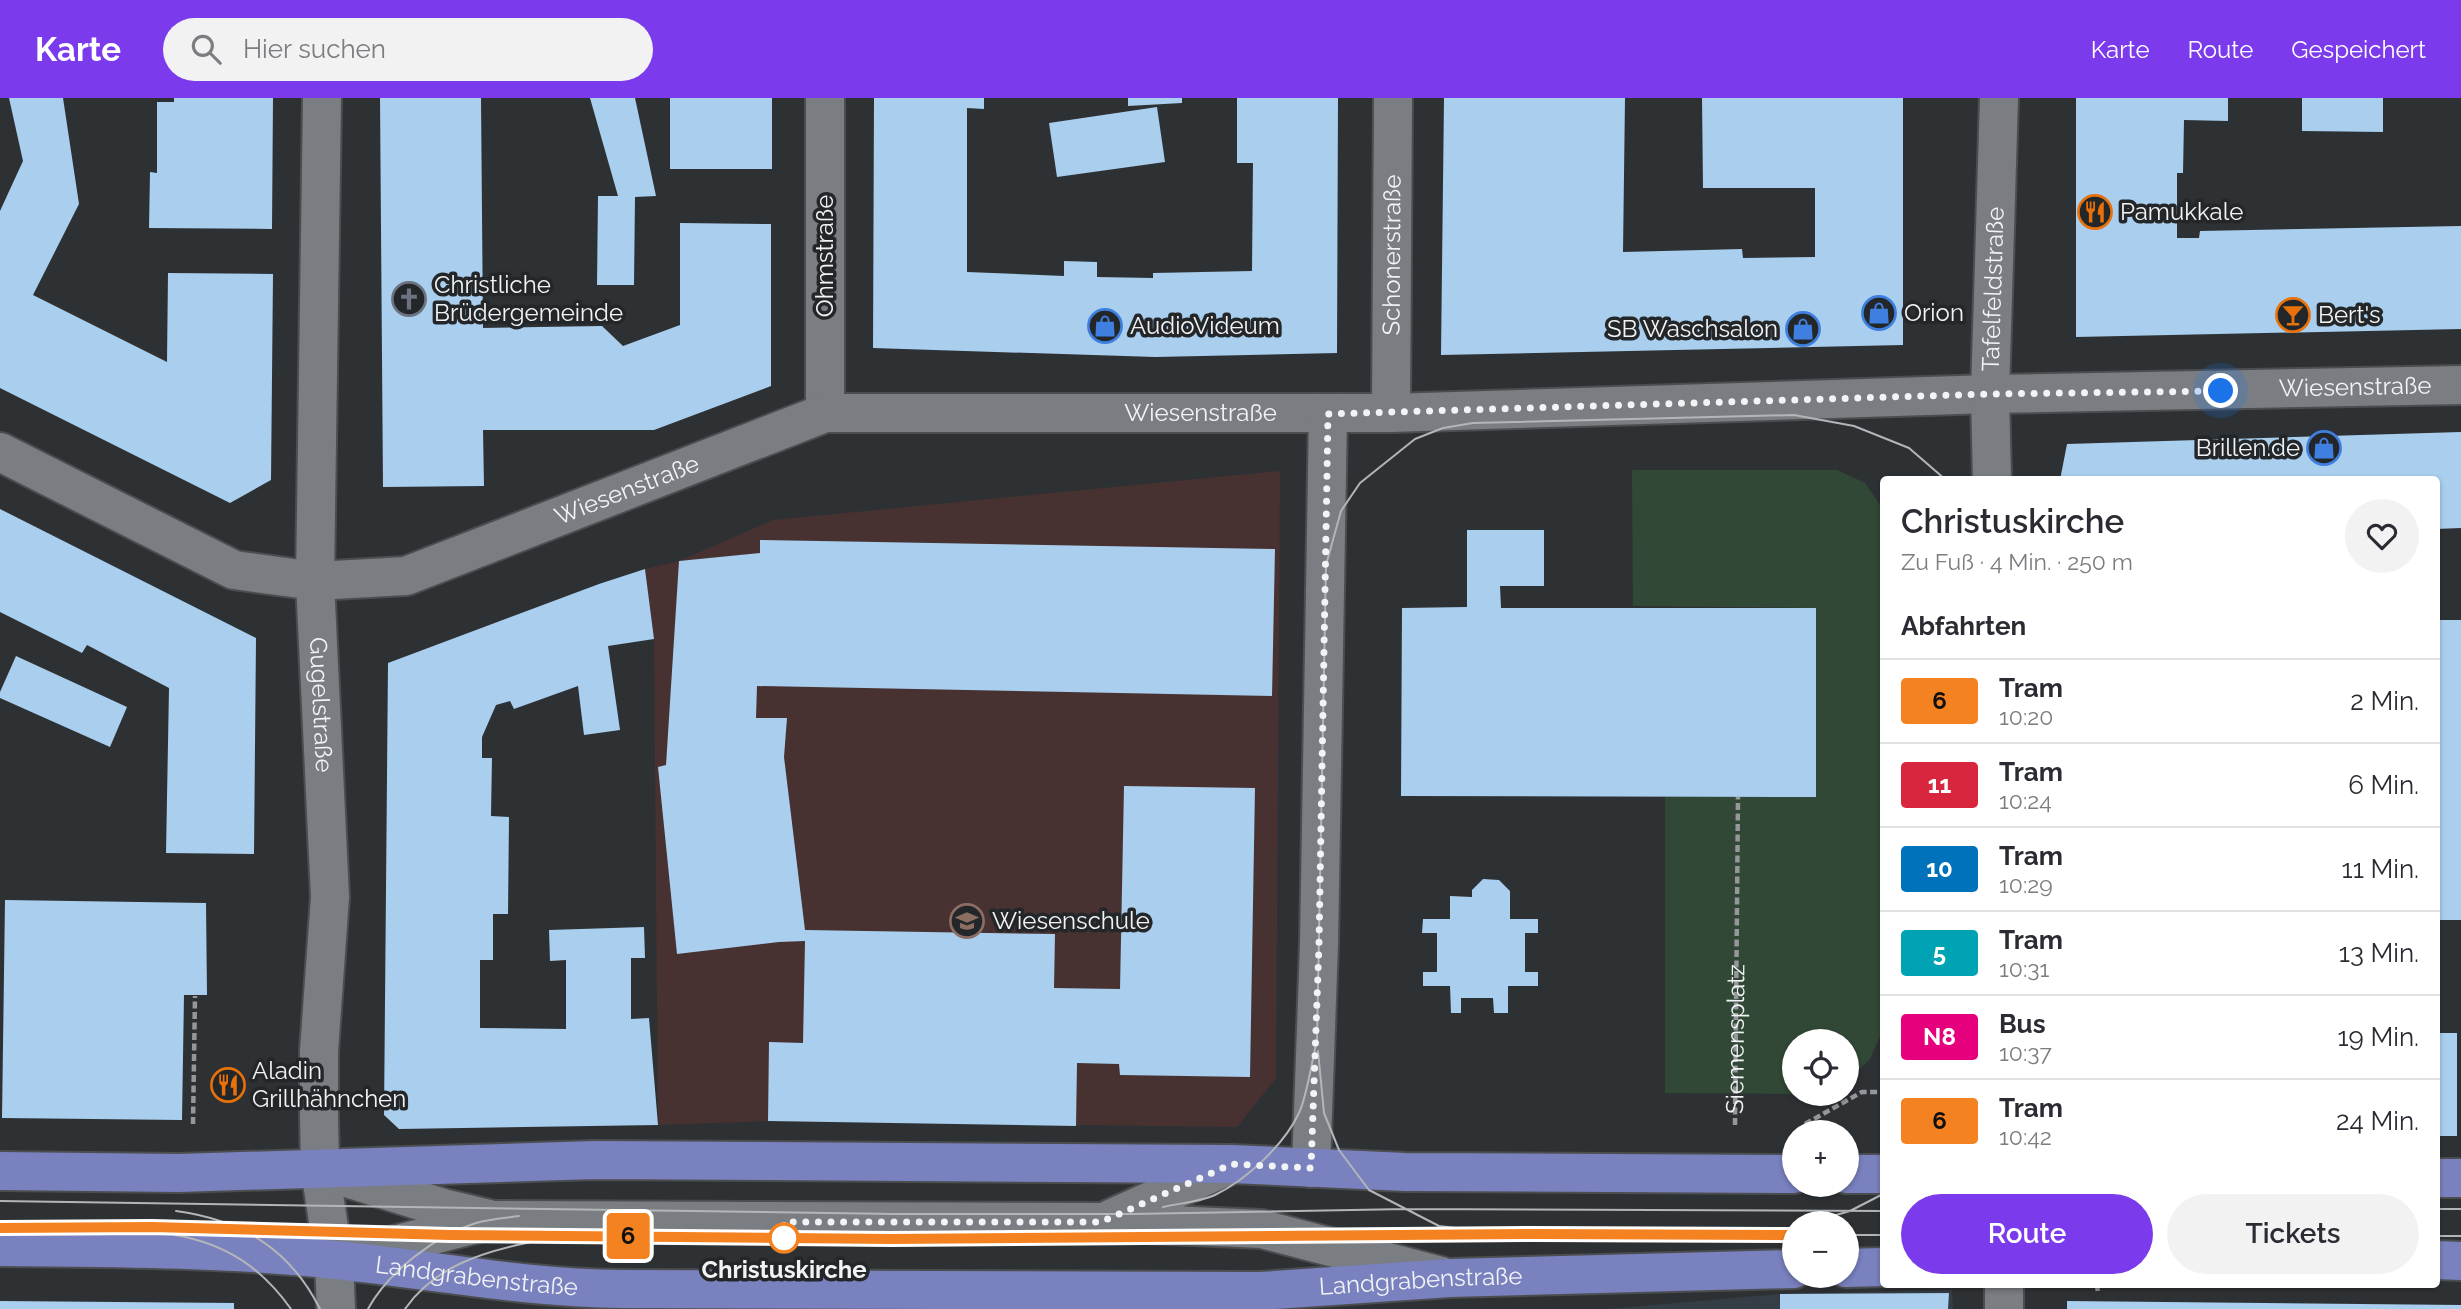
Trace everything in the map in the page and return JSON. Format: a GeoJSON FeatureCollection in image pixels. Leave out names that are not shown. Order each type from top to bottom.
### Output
{"type":"FeatureCollection","features":[{"type":"Feature","properties":{"kind":"main road"},"geometry":{"type":"LineString","coordinates":[[0,1171],[179,1173],[595,1160],[1232,1164],[1405,1172],[1782,1174]]}},
{"type":"Feature","properties":{"kind":"main road"},"geometry":{"type":"LineString","coordinates":[[1859,1174],[1880,1174]]}},
{"type":"Feature","properties":{"kind":"main road"},"geometry":{"type":"LineString","coordinates":[[2440,1178],[2461,1178]]}},
{"type":"Feature","properties":{"kind":"main road","name":"Landgrabenstraße"},"geometry":{"type":"LineString","coordinates":[[0,1247],[178,1249],[334,1260],[522,1284],[622,1289],[1260,1291],[1450,1278],[1782,1269]]}},
{"type":"Feature","properties":{"kind":"main road"},"geometry":{"type":"LineString","coordinates":[[2440,1260],[2461,1261]]}},
{"type":"Feature","properties":{"kind":"main road"},"geometry":{"type":"LineString","coordinates":[[1859,1268],[1880,1267]]}},
{"type":"Feature","properties":{"kind":"street","name":"Gugelstraße"},"geometry":{"type":"LineString","coordinates":[[322,98],[315,582],[330,897],[319,1051],[320,1170],[334,1260],[336,1309]]}},
{"type":"Feature","properties":{"kind":"street","name":"Ohmstraße"},"geometry":{"type":"LineString","coordinates":[[825,98],[825,413]]}},
{"type":"Feature","properties":{"kind":"street","name":"Schonerstraße"},"geometry":{"type":"LineString","coordinates":[[1391,413],[1393,98]]}},
{"type":"Feature","properties":{"kind":"street","name":"Tafelfeldstraße"},"geometry":{"type":"LineString","coordinates":[[1993,476],[1990,394],[1999,98]]}},
{"type":"Feature","properties":{"kind":"street","name":"Wiesenstraße"},"geometry":{"type":"LineString","coordinates":[[0,452],[234,570],[315,582],[406,576],[825,413],[1391,413],[1990,394],[2461,385]]}},
{"type":"Feature","properties":{"kind":"street"},"geometry":{"type":"LineString","coordinates":[[1311,1168],[1320,931],[1328,414]]}},
{"type":"Feature","properties":{"kind":"street"},"geometry":{"type":"LineString","coordinates":[[1101,1222],[1232,1164]]}},
{"type":"Feature","properties":{"kind":"street"},"geometry":{"type":"LineString","coordinates":[[320,1170],[491,1220],[1101,1222],[1262,1228],[1450,1278]]}},
{"type":"Feature","properties":{"kind":"street"},"geometry":{"type":"LineString","coordinates":[[334,1260],[491,1220]]}},
{"type":"Feature","properties":{"kind":"street"},"geometry":{"type":"LineString","coordinates":[[2004,1288],[2004,1309]]}},
{"type":"Feature","properties":{"kind":"path","name":"Siemensplatz"},"geometry":{"type":"LineString","coordinates":[[1734,1175],[1738,797]]}},
{"type":"Feature","properties":{"kind":"path"},"geometry":{"type":"LineString","coordinates":[[193,1128],[195,996]]}},
{"type":"Feature","properties":{"kind":"path"},"geometry":{"type":"LineString","coordinates":[[1812,1120],[1862,1092],[1880,1093]]}},
{"type":"Feature","properties":{"kind":"path"},"geometry":{"type":"LineString","coordinates":[[1735,1123],[1748,1124]]}},
{"type":"Feature","properties":{"kind":"path"},"geometry":{"type":"LineString","coordinates":[[2097,1288],[2098,1294]]}},
{"type":"Feature","properties":{"kind":"shaded area","name":"Wiesenschule"},"geometry":{"type":"Polygon","coordinates":[[[1280,471],[1276,1078],[1237,1127],[768,1121],[658,1125],[654,639],[645,569],[679,561],[773,520],[1280,471]]]}},
{"type":"Feature","properties":{"kind":"shaded area"},"geometry":{"type":"Polygon","coordinates":[[[1952,1290],[1953,1309],[1608,1309],[1780,1294],[1952,1290]]]}},
{"type":"Feature","properties":{"kind":"green space"},"geometry":{"type":"Polygon","coordinates":[[[1632,470],[1837,470],[1865,483],[1880,505],[1880,1037],[1870,1059],[1859,1070],[1859,1029],[1782,1029],[1782,1094],[1665,1093],[1665,797],[1816,797],[1816,608],[1633,606],[1632,470]]]}},
{"type":"Feature","properties":{"kind":"building"},"geometry":{"type":"Polygon","coordinates":[[[9,98],[63,98],[79,204],[33,295],[167,362],[168,273],[273,274],[271,480],[230,503],[0,388],[0,211],[23,161],[9,98]]]}},
{"type":"Feature","properties":{"kind":"building"},"geometry":{"type":"Polygon","coordinates":[[[174,98],[273,98],[272,229],[149,228],[150,172],[157,173],[157,102],[174,102],[174,98]]]}},
{"type":"Feature","properties":{"kind":"building"},"geometry":{"type":"Polygon","coordinates":[[[380,98],[481,98],[483,328],[602,326],[623,346],[680,325],[680,223],[771,224],[771,386],[654,430],[483,430],[484,486],[383,487],[380,98]]]}},
{"type":"Feature","properties":{"kind":"building"},"geometry":{"type":"Polygon","coordinates":[[[590,98],[635,98],[656,196],[635,197],[634,285],[597,285],[598,196],[618,196],[590,98]]]}},
{"type":"Feature","properties":{"kind":"building"},"geometry":{"type":"Polygon","coordinates":[[[670,98],[772,98],[772,169],[670,169],[670,98]]]}},
{"type":"Feature","properties":{"kind":"building"},"geometry":{"type":"Polygon","coordinates":[[[874,98],[984,98],[984,109],[967,108],[967,272],[1064,276],[1064,261],[1097,262],[1097,277],[1153,278],[1153,273],[1252,271],[1253,163],[1237,163],[1237,98],[1338,98],[1337,353],[1155,357],[873,348],[874,98]]]}},
{"type":"Feature","properties":{"kind":"building"},"geometry":{"type":"Polygon","coordinates":[[[1128,98],[1182,98],[1182,103],[1128,106],[1128,98]]]}},
{"type":"Feature","properties":{"kind":"building"},"geometry":{"type":"Polygon","coordinates":[[[1444,98],[1625,98],[1623,252],[1742,249],[1743,258],[1815,257],[1815,188],[1703,188],[1702,98],[1903,98],[1903,345],[1441,355],[1444,98]]]}},
{"type":"Feature","properties":{"kind":"building"},"geometry":{"type":"Polygon","coordinates":[[[2076,98],[2228,98],[2228,121],[2184,120],[2183,173],[2177,173],[2177,238],[2199,238],[2200,231],[2461,226],[2461,329],[2076,337],[2076,98]]]}},
{"type":"Feature","properties":{"kind":"building"},"geometry":{"type":"Polygon","coordinates":[[[2302,98],[2383,98],[2383,132],[2302,131],[2302,98]]]}},
{"type":"Feature","properties":{"kind":"building"},"geometry":{"type":"Polygon","coordinates":[[[1157,107],[1165,162],[1057,177],[1049,123],[1157,107]]]}},
{"type":"Feature","properties":{"kind":"building"},"geometry":{"type":"Polygon","coordinates":[[[2461,432],[2461,528],[2440,529],[2440,476],[2061,476],[2067,444],[2461,432]]]}},
{"type":"Feature","properties":{"kind":"building"},"geometry":{"type":"Polygon","coordinates":[[[0,509],[256,638],[254,854],[166,853],[169,688],[87,645],[82,653],[0,612],[0,509]]]}},
{"type":"Feature","properties":{"kind":"building"},"geometry":{"type":"Polygon","coordinates":[[[1467,530],[1544,530],[1544,586],[1500,586],[1501,608],[1816,608],[1816,797],[1401,796],[1402,608],[1467,607],[1467,530]]]}},
{"type":"Feature","properties":{"kind":"building"},"geometry":{"type":"Polygon","coordinates":[[[760,540],[1275,549],[1272,696],[757,686],[756,718],[787,718],[784,757],[805,930],[1055,934],[1054,988],[1120,989],[1124,786],[1255,788],[1250,1077],[1120,1075],[1119,1064],[1077,1063],[1076,1126],[768,1121],[769,1042],[803,1043],[805,941],[677,954],[658,767],[666,765],[679,561],[760,553],[760,540]]]}},
{"type":"Feature","properties":{"kind":"building"},"geometry":{"type":"Polygon","coordinates":[[[645,569],[654,639],[608,646],[620,730],[584,735],[578,686],[514,709],[510,701],[496,705],[482,737],[482,758],[492,758],[491,816],[509,817],[508,914],[493,914],[493,960],[480,960],[480,1028],[566,1029],[566,960],[550,961],[549,930],[644,927],[645,958],[631,958],[631,1019],[649,1018],[658,1125],[399,1129],[384,1115],[388,663],[645,569]]]}},
{"type":"Feature","properties":{"kind":"building"},"geometry":{"type":"Polygon","coordinates":[[[2440,620],[2461,620],[2461,920],[2440,920],[2440,620]]]}},
{"type":"Feature","properties":{"kind":"building"},"geometry":{"type":"Polygon","coordinates":[[[16,656],[127,707],[110,747],[0,698],[0,692],[16,656]]]}},
{"type":"Feature","properties":{"kind":"building"},"geometry":{"type":"Polygon","coordinates":[[[1483,879],[1499,880],[1510,891],[1510,919],[1538,919],[1538,933],[1525,933],[1525,972],[1538,972],[1538,986],[1508,986],[1508,1013],[1494,1013],[1493,998],[1461,998],[1461,1013],[1451,1013],[1450,986],[1423,986],[1423,972],[1437,972],[1437,933],[1422,933],[1423,919],[1450,919],[1450,896],[1472,897],[1472,890],[1483,879]]]}},
{"type":"Feature","properties":{"kind":"building"},"geometry":{"type":"Polygon","coordinates":[[[5,900],[206,903],[207,995],[184,995],[182,1120],[2,1118],[5,900]]]}},
{"type":"Feature","properties":{"kind":"building"},"geometry":{"type":"Polygon","coordinates":[[[2440,1033],[2457,1033],[2457,1136],[2440,1136],[2440,1033]]]}},
{"type":"Feature","properties":{"kind":"building"},"geometry":{"type":"Polygon","coordinates":[[[1949,1293],[1948,1309],[1780,1309],[1780,1294],[1949,1293]]]}},
{"type":"Feature","properties":{"kind":"building"},"geometry":{"type":"Polygon","coordinates":[[[0,1301],[234,1303],[234,1309],[0,1309],[0,1301]]]}},
{"type":"Feature","properties":{"kind":"building"},"geometry":{"type":"Polygon","coordinates":[[[2067,1301],[2461,1305],[2461,1309],[2067,1309],[2067,1301]]]}},
{"type":"Feature","properties":{"kind":"tram line"},"geometry":{"type":"LineString","coordinates":[[1163,1207],[1209,1197],[1251,1171],[1284,1137],[1299,1113],[1304,1097],[1317,1040],[1326,565],[1341,511],[1360,483],[1415,439],[1443,428],[1473,423],[1794,415],[1854,426],[1909,448],[1941,476]]}},
{"type":"Feature","properties":{"kind":"tram line"},"geometry":{"type":"LineString","coordinates":[[1318,1051],[1324,1113],[1339,1150],[1369,1190],[1439,1226],[1456,1228]]}},
{"type":"Feature","properties":{"kind":"tram line"},"geometry":{"type":"LineString","coordinates":[[1850,1211],[1880,1196]]}},
{"type":"Feature","properties":{"kind":"tram line"},"geometry":{"type":"LineString","coordinates":[[0,1201],[895,1214],[1132,1214],[1406,1209],[1880,1211]]}},
{"type":"Feature","properties":{"kind":"tram line"},"geometry":{"type":"LineString","coordinates":[[2440,1209],[2461,1209]]}},
{"type":"Feature","properties":{"kind":"tram line"},"geometry":{"type":"LineString","coordinates":[[176,1211],[222,1222],[262,1241],[294,1270],[320,1309]]}},
{"type":"Feature","properties":{"kind":"tram line"},"geometry":{"type":"LineString","coordinates":[[368,1309],[400,1269],[445,1236],[476,1223],[519,1216]]}},
{"type":"Feature","properties":{"kind":"tram line"},"geometry":{"type":"LineString","coordinates":[[0,1228],[152,1227],[450,1235],[891,1239],[1782,1235]]}},
{"type":"Feature","properties":{"kind":"tram line","name":"6"},"geometry":{"type":"LineString","coordinates":[[0,1228],[152,1227],[450,1235],[891,1239],[1782,1235]]}},
{"type":"Feature","properties":{"kind":"tram line"},"geometry":{"type":"LineString","coordinates":[[175,1235],[210,1244],[241,1260],[267,1281],[291,1309]]}},
{"type":"Feature","properties":{"kind":"tram line"},"geometry":{"type":"LineString","coordinates":[[1859,1235],[1880,1235]]}},
{"type":"Feature","properties":{"kind":"tram line"},"geometry":{"type":"LineString","coordinates":[[2440,1236],[2461,1236]]}},
{"type":"Feature","properties":{"kind":"tram line"},"geometry":{"type":"LineString","coordinates":[[405,1309],[430,1282],[461,1263],[531,1242]]}},
{"type":"Feature","properties":{"kind":"place","name":"Pamukkale"},"geometry":{"type":"Point","coordinates":[2095,212]}},
{"type":"Feature","properties":{"kind":"place","name":"Christliche Brüdergemeinde"},"geometry":{"type":"Point","coordinates":[409,299]}},
{"type":"Feature","properties":{"kind":"place","name":"Orion"},"geometry":{"type":"Point","coordinates":[1879,313]}},
{"type":"Feature","properties":{"kind":"place","name":"Bert's"},"geometry":{"type":"Point","coordinates":[2293,315]}},
{"type":"Feature","properties":{"kind":"place","name":"AudioVideum"},"geometry":{"type":"Point","coordinates":[1105,326]}},
{"type":"Feature","properties":{"kind":"place","name":"SB Waschsalon"},"geometry":{"type":"Point","coordinates":[1803,329]}},
{"type":"Feature","properties":{"kind":"place","name":"Brillen.de"},"geometry":{"type":"Point","coordinates":[2324,448]}},
{"type":"Feature","properties":{"kind":"place","name":"Wiesenschule"},"geometry":{"type":"Point","coordinates":[967,921]}},
{"type":"Feature","properties":{"kind":"place","name":"Aladin Grillhähnchen"},"geometry":{"type":"Point","coordinates":[228,1085]}},
{"type":"Feature","properties":{"kind":"place","name":"Christuskirche"},"geometry":{"type":"Point","coordinates":[784,1238]}},
{"type":"Feature","properties":{"kind":"route"},"geometry":{"type":"LineString","coordinates":[[784,1238],[784,1222],[1101,1222],[1232,1164],[1311,1168],[1319,944],[1328,414],[1990,394],[2221,391]]}}]}
